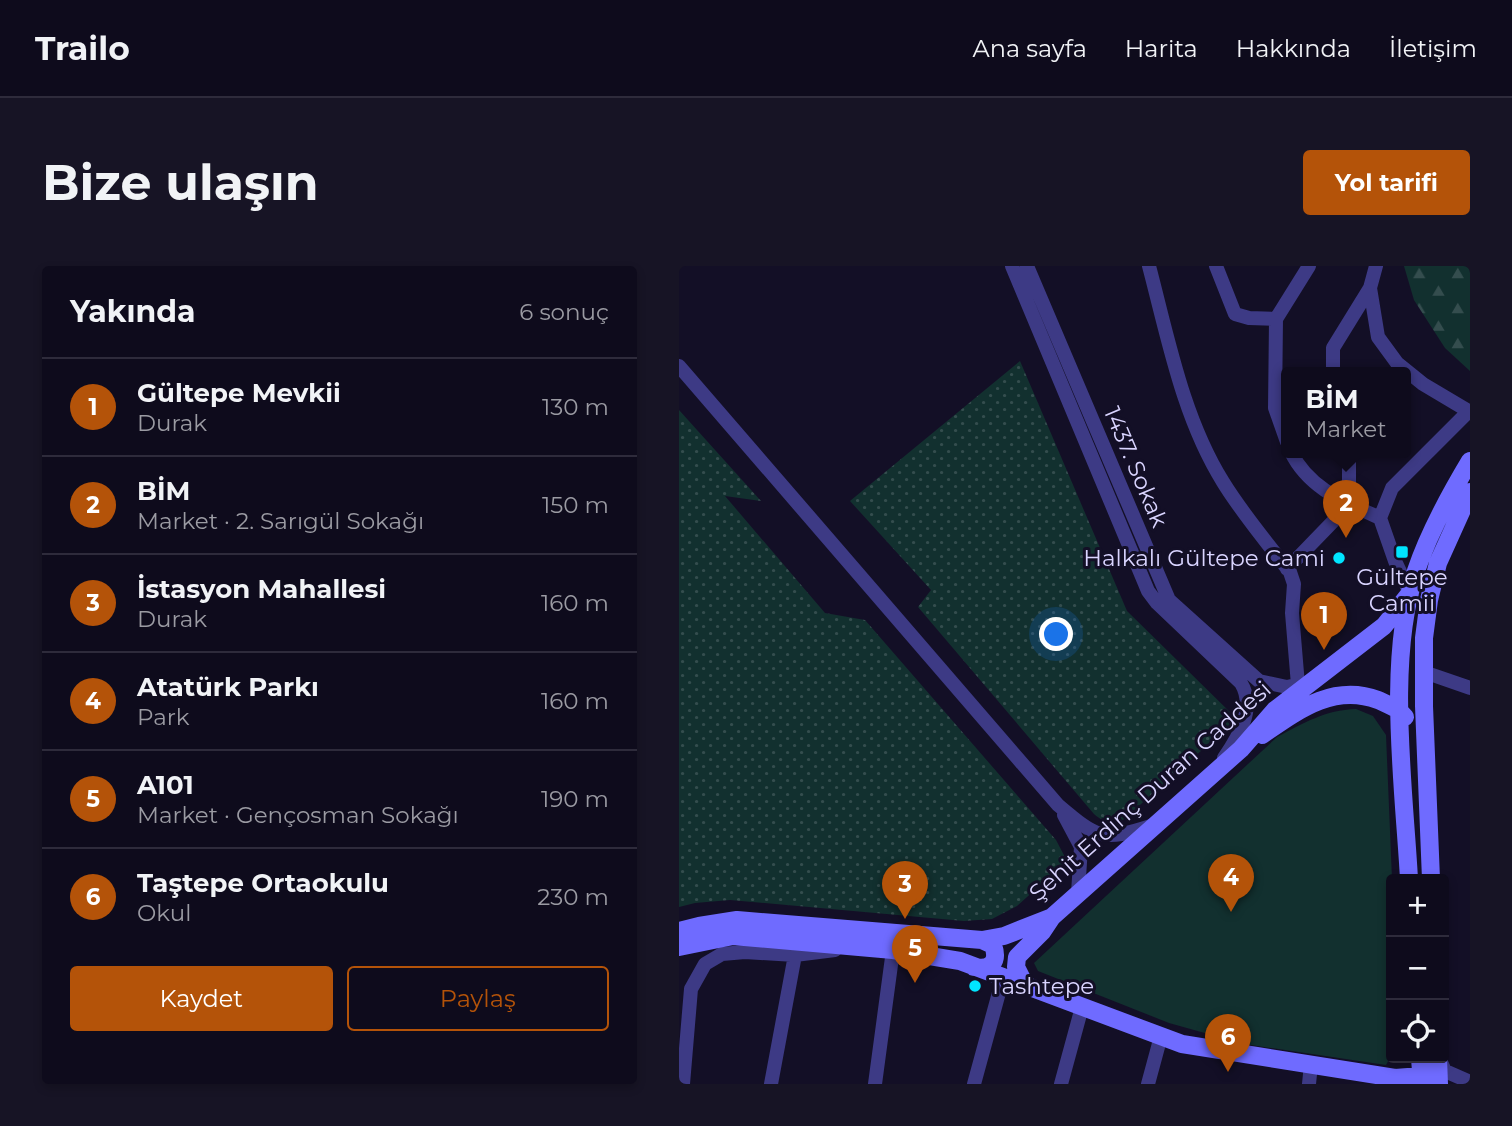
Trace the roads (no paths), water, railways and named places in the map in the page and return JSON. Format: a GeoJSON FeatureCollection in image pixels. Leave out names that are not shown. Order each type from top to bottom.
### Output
{"type":"FeatureCollection","features":[{"type":"Feature","properties":{"kind":"main road"},"geometry":{"type":"LineString","coordinates":[[1409,874],[1399,709],[1401,653],[1415,572],[1439,516],[1470,461]]}},
{"type":"Feature","properties":{"kind":"main road"},"geometry":{"type":"LineString","coordinates":[[1431,874],[1424,706],[1426,625],[1438,563],[1470,492]]}},
{"type":"Feature","properties":{"kind":"main road","name":"Şehit Erdinç Duran Caddesi"},"geometry":{"type":"LineString","coordinates":[[679,931],[737,920],[982,940],[1004,936],[1052,917],[1241,749],[1275,710],[1306,683],[1384,626],[1410,593]]}},
{"type":"Feature","properties":{"kind":"main road"},"geometry":{"type":"LineString","coordinates":[[1241,749],[1299,709],[1326,696],[1362,696],[1399,709],[1410,724],[1414,739],[1424,874]]}},
{"type":"Feature","properties":{"kind":"main road"},"geometry":{"type":"LineString","coordinates":[[1024,985],[1016,967],[1017,957],[1042,932],[1052,917]]}},
{"type":"Feature","properties":{"kind":"main road"},"geometry":{"type":"LineString","coordinates":[[679,947],[733,936],[893,950],[960,961],[1161,1036],[1195,1046],[1395,1079],[1421,1080],[1433,1063]]}},
{"type":"Feature","properties":{"kind":"main road"},"geometry":{"type":"LineString","coordinates":[[974,967],[988,968],[993,965],[996,956],[993,945],[982,940]]}},
{"type":"Feature","properties":{"kind":"main road"},"geometry":{"type":"LineString","coordinates":[[1437,1063],[1439,1084]]}},
{"type":"Feature","properties":{"kind":"street"},"geometry":{"type":"LineString","coordinates":[[1012,266],[1148,591],[1157,604],[1241,683],[1247,692],[1247,712],[1238,737],[1217,769]]}},
{"type":"Feature","properties":{"kind":"street","name":"1437. Sokak"},"geometry":{"type":"LineString","coordinates":[[1027,266],[1169,600],[1259,681],[1276,686],[1306,683]]}},
{"type":"Feature","properties":{"kind":"street"},"geometry":{"type":"LineString","coordinates":[[1149,266],[1171,350],[1195,425],[1222,482],[1287,569],[1294,583],[1293,612],[1306,683]]}},
{"type":"Feature","properties":{"kind":"street"},"geometry":{"type":"LineString","coordinates":[[1216,266],[1235,314],[1249,318],[1276,319]]}},
{"type":"Feature","properties":{"kind":"street"},"geometry":{"type":"LineString","coordinates":[[1281,427],[1275,408],[1276,319],[1308,266]]}},
{"type":"Feature","properties":{"kind":"street"},"geometry":{"type":"LineString","coordinates":[[1332,367],[1333,348],[1370,288],[1376,266]]}},
{"type":"Feature","properties":{"kind":"street"},"geometry":{"type":"LineString","coordinates":[[1370,288],[1378,337],[1402,367]]}},
{"type":"Feature","properties":{"kind":"street"},"geometry":{"type":"LineString","coordinates":[[679,366],[1058,805],[1091,832],[1109,837],[1157,825]]}},
{"type":"Feature","properties":{"kind":"street"},"geometry":{"type":"LineString","coordinates":[[1410,593],[1380,519],[1392,488],[1469,411],[1411,374]]}},
{"type":"Feature","properties":{"kind":"street"},"geometry":{"type":"LineString","coordinates":[[1411,382],[1415,377]]}},
{"type":"Feature","properties":{"kind":"street"},"geometry":{"type":"LineString","coordinates":[[1294,458],[1299,468],[1326,492],[1380,519]]}},
{"type":"Feature","properties":{"kind":"street"},"geometry":{"type":"LineString","coordinates":[[1287,569],[1349,505],[1349,458]]}},
{"type":"Feature","properties":{"kind":"street"},"geometry":{"type":"LineString","coordinates":[[1424,672],[1470,688]]}},
{"type":"Feature","properties":{"kind":"street"},"geometry":{"type":"LineString","coordinates":[[1058,805],[1081,847],[1078,893]]}},
{"type":"Feature","properties":{"kind":"street"},"geometry":{"type":"LineString","coordinates":[[683,1084],[691,989],[705,964],[722,954],[745,952],[795,955],[863,947]]}},
{"type":"Feature","properties":{"kind":"street"},"geometry":{"type":"LineString","coordinates":[[875,1084],[893,950]]}},
{"type":"Feature","properties":{"kind":"street"},"geometry":{"type":"LineString","coordinates":[[771,1084],[795,955]]}},
{"type":"Feature","properties":{"kind":"street"},"geometry":{"type":"LineString","coordinates":[[974,1084],[1003,978]]}},
{"type":"Feature","properties":{"kind":"street"},"geometry":{"type":"LineString","coordinates":[[1061,1084],[1082,1007]]}},
{"type":"Feature","properties":{"kind":"street"},"geometry":{"type":"LineString","coordinates":[[1148,1084],[1161,1036]]}},
{"type":"Feature","properties":{"kind":"street"},"geometry":{"type":"LineString","coordinates":[[1440,1063],[1445,1071],[1470,1082]]}},
{"type":"Feature","properties":{"kind":"street"},"geometry":{"type":"LineString","coordinates":[[1309,1084],[1311,1064]]}},
{"type":"Feature","properties":{"kind":"place","name":"BİM"},"geometry":{"type":"Point","coordinates":[1346,538]}},
{"type":"Feature","properties":{"kind":"place","name":"Gültepe Camii"},"geometry":{"type":"Point","coordinates":[1402,552]}},
{"type":"Feature","properties":{"kind":"place","name":"Halkalı Gültepe Cami"},"geometry":{"type":"Point","coordinates":[1339,558]}},
{"type":"Feature","properties":{"kind":"place","name":"Gültepe Mevkii"},"geometry":{"type":"Point","coordinates":[1324,650]}},
{"type":"Feature","properties":{"kind":"place","name":"Atatürk Parkı"},"geometry":{"type":"Point","coordinates":[1231,912]}},
{"type":"Feature","properties":{"kind":"place","name":"İstasyon Mahallesi"},"geometry":{"type":"Point","coordinates":[905,919]}},
{"type":"Feature","properties":{"kind":"place","name":"A101"},"geometry":{"type":"Point","coordinates":[915,983]}},
{"type":"Feature","properties":{"kind":"place","name":"Tashtepe"},"geometry":{"type":"Point","coordinates":[975,986]}},
{"type":"Feature","properties":{"kind":"place","name":"Taştepe Ortaokulu"},"geometry":{"type":"Point","coordinates":[1228,1072]}}]}
